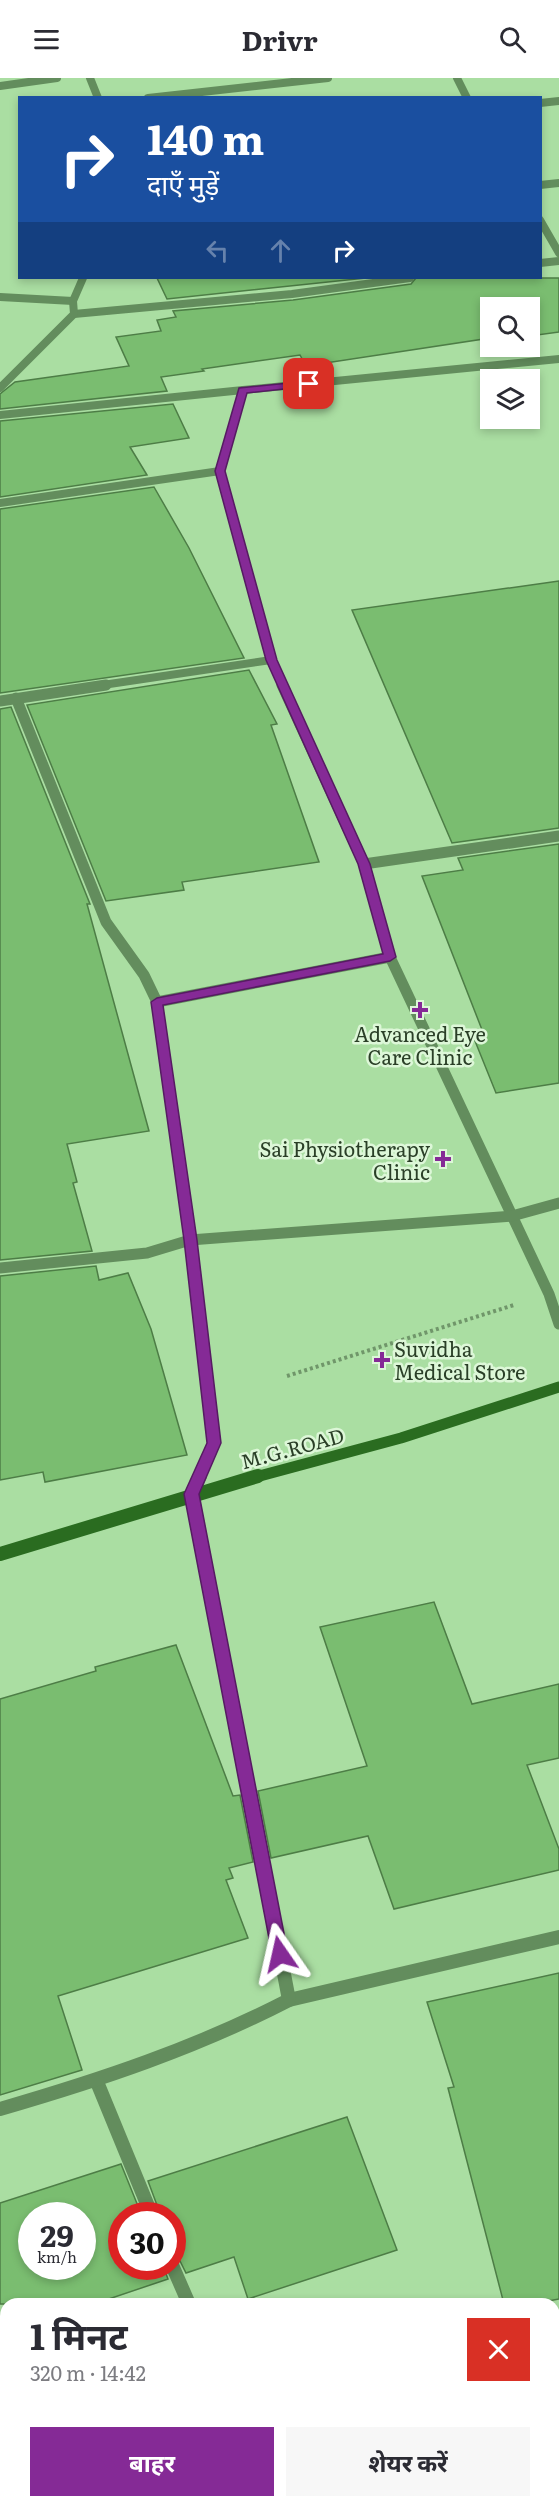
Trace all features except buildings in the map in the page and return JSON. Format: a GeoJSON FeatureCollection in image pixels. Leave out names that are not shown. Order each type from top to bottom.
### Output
{"type":"FeatureCollection","features":[{"type":"Feature","properties":{"kind":"main road","name":"M.G.ROAD"},"geometry":{"type":"LineString","coordinates":[[0,1554],[192,1494],[401,1438],[559,1387]]}},
{"type":"Feature","properties":{"kind":"street"},"geometry":{"type":"LineString","coordinates":[[0,86],[57,78]]}},
{"type":"Feature","properties":{"kind":"street"},"geometry":{"type":"LineString","coordinates":[[90,78],[97,96]]}},
{"type":"Feature","properties":{"kind":"street"},"geometry":{"type":"LineString","coordinates":[[166,96],[328,78]]}},
{"type":"Feature","properties":{"kind":"street"},"geometry":{"type":"LineString","coordinates":[[457,78],[467,96]]}},
{"type":"Feature","properties":{"kind":"street"},"geometry":{"type":"LineString","coordinates":[[542,103],[559,101]]}},
{"type":"Feature","properties":{"kind":"street"},"geometry":{"type":"LineString","coordinates":[[542,185],[559,183]]}},
{"type":"Feature","properties":{"kind":"street"},"geometry":{"type":"LineString","coordinates":[[542,223],[559,253]]}},
{"type":"Feature","properties":{"kind":"street"},"geometry":{"type":"LineString","coordinates":[[542,263],[559,261]]}},
{"type":"Feature","properties":{"kind":"street"},"geometry":{"type":"LineString","coordinates":[[74,314],[73,301],[83,279]]}},
{"type":"Feature","properties":{"kind":"street"},"geometry":{"type":"LineString","coordinates":[[0,388],[74,314],[292,294],[403,279]]}},
{"type":"Feature","properties":{"kind":"street"},"geometry":{"type":"LineString","coordinates":[[0,297],[73,301]]}},
{"type":"Feature","properties":{"kind":"street"},"geometry":{"type":"LineString","coordinates":[[0,415],[559,359]]}},
{"type":"Feature","properties":{"kind":"street"},"geometry":{"type":"LineString","coordinates":[[243,390],[220,471],[271,660],[364,864],[390,957],[549,1294],[559,1324]]}},
{"type":"Feature","properties":{"kind":"street"},"geometry":{"type":"LineString","coordinates":[[0,503],[220,471]]}},
{"type":"Feature","properties":{"kind":"street"},"geometry":{"type":"LineString","coordinates":[[0,701],[271,660]]}},
{"type":"Feature","properties":{"kind":"street"},"geometry":{"type":"LineString","coordinates":[[16,698],[106,922],[144,975],[157,1002],[190,1240],[214,1443],[192,1494],[289,2000]]}},
{"type":"Feature","properties":{"kind":"street"},"geometry":{"type":"LineString","coordinates":[[364,864],[559,836]]}},
{"type":"Feature","properties":{"kind":"street"},"geometry":{"type":"LineString","coordinates":[[157,1002],[390,957]]}},
{"type":"Feature","properties":{"kind":"street"},"geometry":{"type":"LineString","coordinates":[[0,1268],[147,1253],[190,1240],[512,1216],[559,1203]]}},
{"type":"Feature","properties":{"kind":"street"},"geometry":{"type":"LineString","coordinates":[[0,2109],[97,2082],[246,2024],[289,2000],[559,1937]]}},
{"type":"Feature","properties":{"kind":"street"},"geometry":{"type":"LineString","coordinates":[[97,2082],[146,2202]]}},
{"type":"Feature","properties":{"kind":"street"},"geometry":{"type":"LineString","coordinates":[[179,2280],[186,2298]]}},
{"type":"Feature","properties":{"kind":"path"},"geometry":{"type":"LineString","coordinates":[[287,1376],[549,1294]]}},
{"type":"Feature","properties":{"kind":"place","name":"Advanced Eye Care Clinic"},"geometry":{"type":"Point","coordinates":[420,1010]}},
{"type":"Feature","properties":{"kind":"place","name":"Sai Physiotherapy Clinic"},"geometry":{"type":"Point","coordinates":[443,1159]}},
{"type":"Feature","properties":{"kind":"place","name":"Suvidha Medical Store"},"geometry":{"type":"Point","coordinates":[382,1360]}},
{"type":"Feature","properties":{"kind":"route"},"geometry":{"type":"LineString","coordinates":[[280,1954],[192,1494],[214,1443],[190,1240],[157,1002],[390,957],[364,864],[271,660],[242,560],[220,471],[243,390],[309,384]]}}]}
